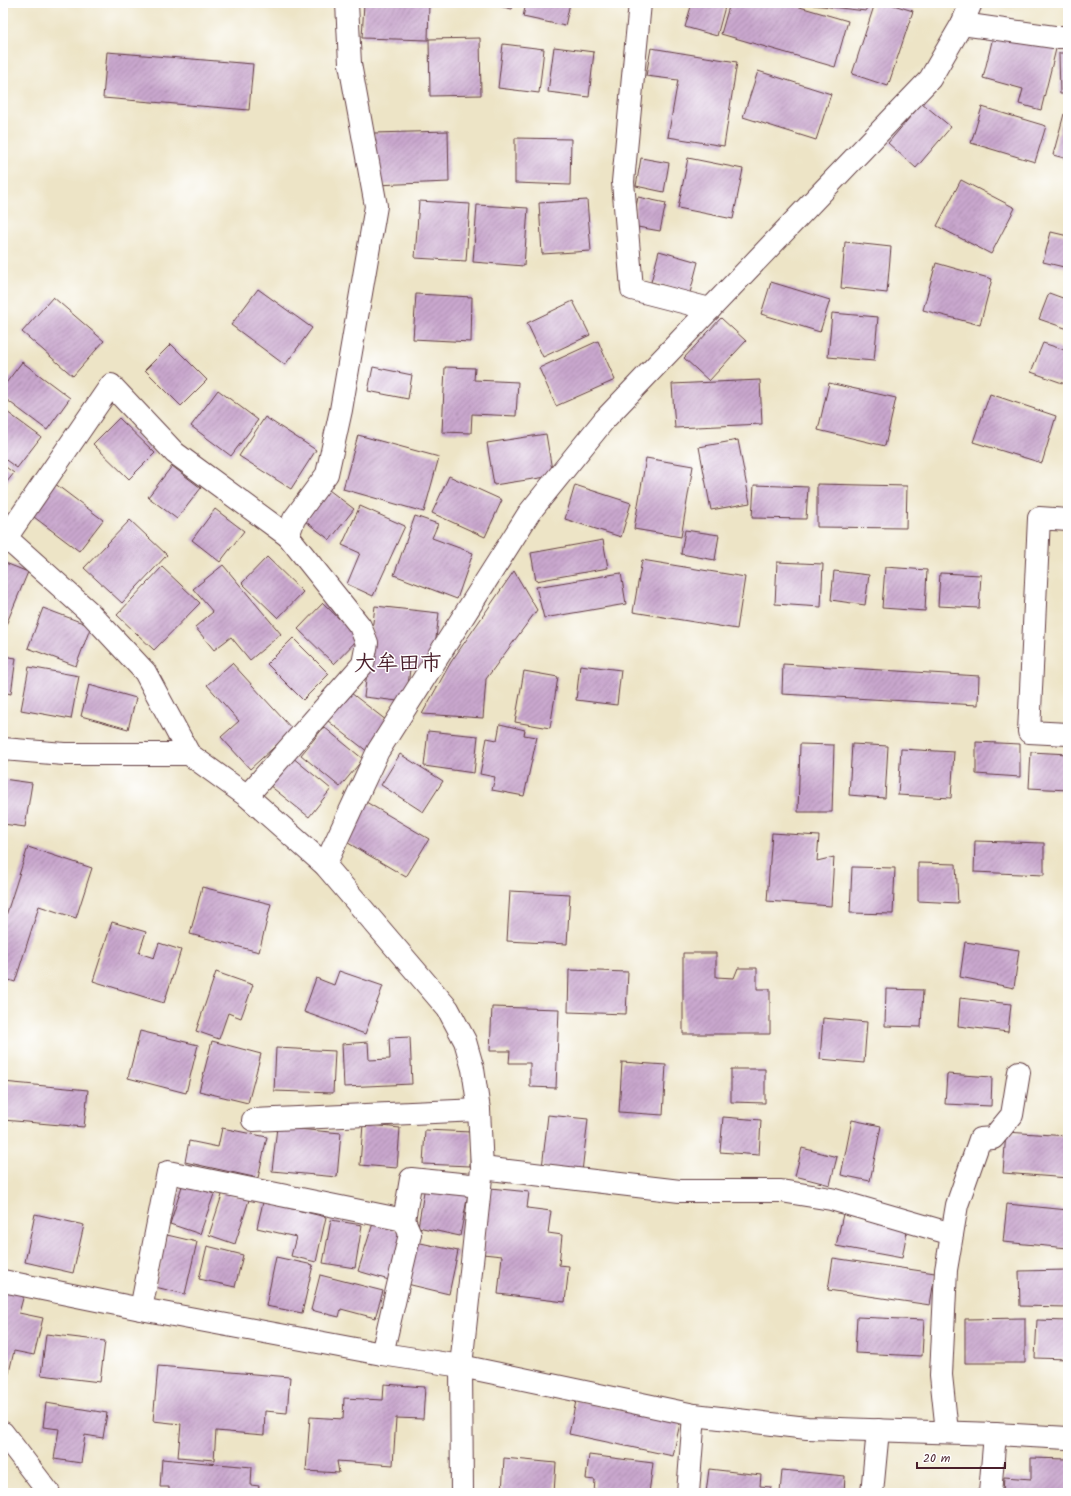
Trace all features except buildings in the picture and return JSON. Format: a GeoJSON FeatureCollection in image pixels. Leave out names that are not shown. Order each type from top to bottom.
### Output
{"type":"FeatureCollection","features":[{"type":"Feature","properties":{"kind":"street"},"geometry":{"type":"LineString","coordinates":[[288,536],[294,520],[327,474],[341,410],[376,206],[350,64],[347,3]]}},
{"type":"Feature","properties":{"kind":"street"},"geometry":{"type":"LineString","coordinates":[[640,3],[623,182],[632,289],[710,309]]}},
{"type":"Feature","properties":{"kind":"street"},"geometry":{"type":"LineString","coordinates":[[325,865],[378,751],[529,513],[604,419],[930,79],[962,24],[971,3]]}},
{"type":"Feature","properties":{"kind":"street"},"geometry":{"type":"LineString","coordinates":[[962,24],[1054,37],[1068,36]]}},
{"type":"Feature","properties":{"kind":"street"},"geometry":{"type":"LineString","coordinates":[[247,796],[363,664],[367,643],[360,626],[288,536],[175,453],[110,385],[5,536],[88,611],[145,672],[189,754],[247,796],[325,865],[448,1009],[464,1041],[473,1070],[479,1110],[481,1177],[461,1366],[462,1493]]}},
{"type":"Feature","properties":{"kind":"street"},"geometry":{"type":"LineString","coordinates":[[1068,520],[1039,518],[1029,732],[1068,734]]}},
{"type":"Feature","properties":{"kind":"street"},"geometry":{"type":"LineString","coordinates":[[3,749],[64,754],[189,754]]}},
{"type":"Feature","properties":{"kind":"street"},"geometry":{"type":"LineString","coordinates":[[947,1432],[942,1375],[946,1270],[957,1205],[980,1139],[993,1138],[1012,1115],[1019,1072]]}},
{"type":"Feature","properties":{"kind":"street"},"geometry":{"type":"LineString","coordinates":[[254,1120],[479,1110]]}},
{"type":"Feature","properties":{"kind":"street"},"geometry":{"type":"LineString","coordinates":[[141,1309],[168,1172],[404,1220]]}},
{"type":"Feature","properties":{"kind":"street"},"geometry":{"type":"LineString","coordinates":[[382,1354],[410,1234],[404,1220],[411,1179],[481,1177],[680,1191],[781,1190],[831,1199],[952,1234]]}},
{"type":"Feature","properties":{"kind":"street"},"geometry":{"type":"LineString","coordinates":[[3,1281],[141,1309],[382,1354],[461,1366],[694,1415],[807,1428],[947,1432],[1068,1438]]}},
{"type":"Feature","properties":{"kind":"street"},"geometry":{"type":"LineString","coordinates":[[688,1493],[694,1415]]}},
{"type":"Feature","properties":{"kind":"street"},"geometry":{"type":"LineString","coordinates":[[872,1493],[878,1430]]}},
{"type":"Feature","properties":{"kind":"street"},"geometry":{"type":"LineString","coordinates":[[3,1433],[49,1493]]}},
{"type":"Feature","properties":{"kind":"street"},"geometry":{"type":"LineString","coordinates":[[990,1493],[995,1434]]}},
{"type":"Feature","properties":{"kind":"district","name":"大牟田市"},"geometry":{"type":"Point","coordinates":[398,662]}}]}
